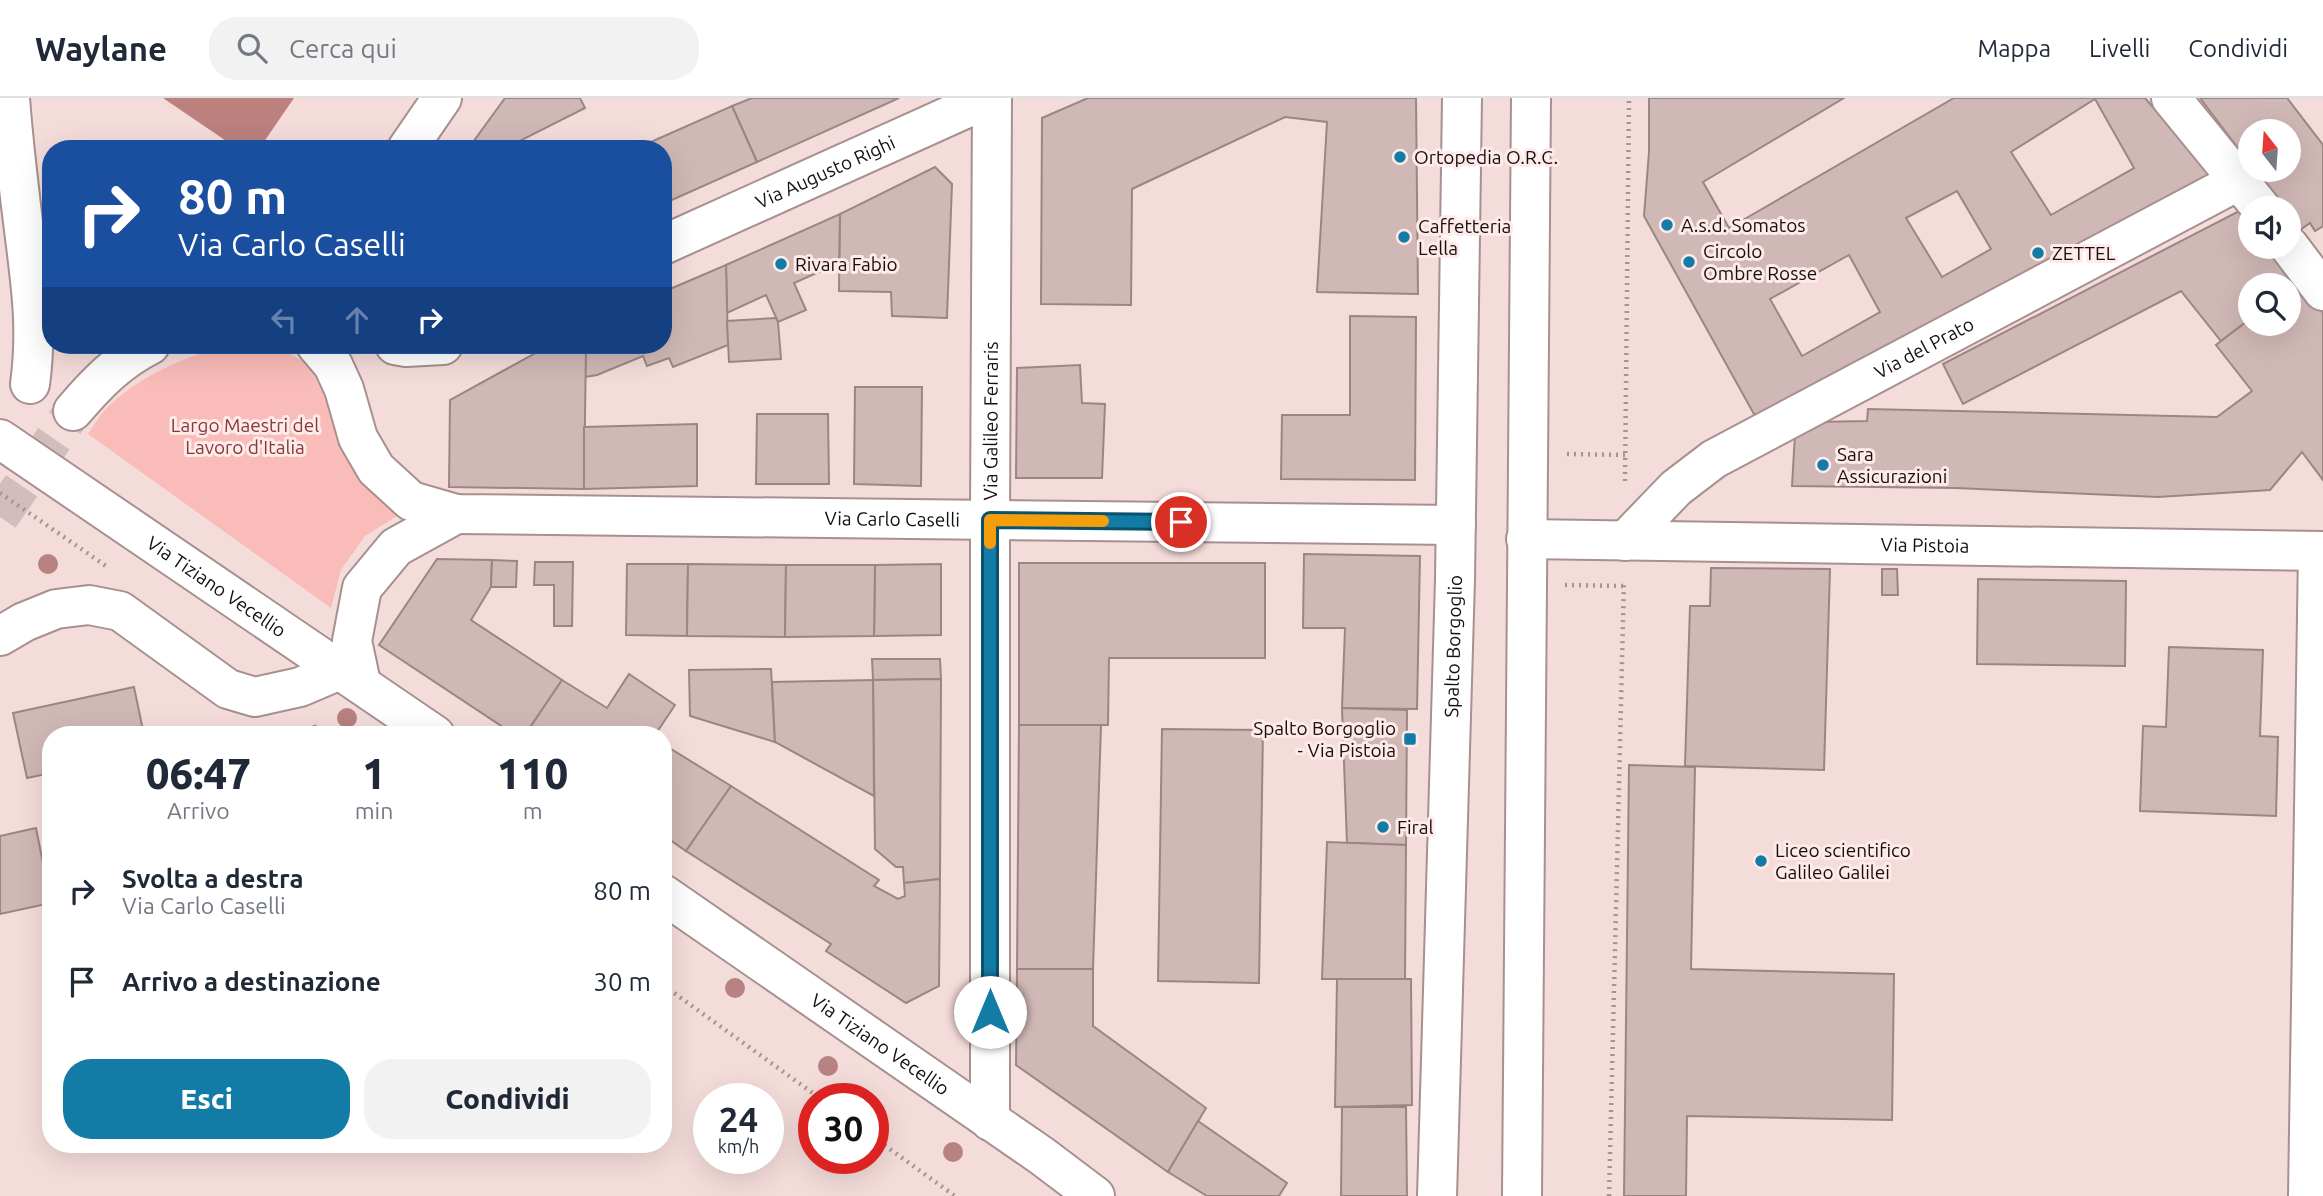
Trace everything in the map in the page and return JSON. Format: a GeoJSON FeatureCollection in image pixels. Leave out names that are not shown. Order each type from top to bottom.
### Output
{"type":"FeatureCollection","features":[{"type":"Feature","properties":{"kind":"street"},"geometry":{"type":"LineString","coordinates":[[10,98],[23,224],[42,293],[30,384]]}},
{"type":"Feature","properties":{"kind":"street"},"geometry":{"type":"LineString","coordinates":[[413,140],[442,98]]}},
{"type":"Feature","properties":{"kind":"street","name":"Via Augusto Righi"},"geometry":{"type":"LineString","coordinates":[[672,241],[991,98]]}},
{"type":"Feature","properties":{"kind":"street","name":"Via Galileo Ferraris"},"geometry":{"type":"LineString","coordinates":[[990,1121],[991,98]]}},
{"type":"Feature","properties":{"kind":"street","name":"Spalto Borgoglio"},"geometry":{"type":"LineString","coordinates":[[1437,1196],[1456,525],[1462,98]]}},
{"type":"Feature","properties":{"kind":"street"},"geometry":{"type":"LineString","coordinates":[[1521,1196],[1531,98]]}},
{"type":"Feature","properties":{"kind":"street"},"geometry":{"type":"LineString","coordinates":[[2171,98],[2251,194]]}},
{"type":"Feature","properties":{"kind":"street","name":"Via del Prato"},"geometry":{"type":"LineString","coordinates":[[1625,541],[1676,488],[1714,459],[2251,194]]}},
{"type":"Feature","properties":{"kind":"street"},"geometry":{"type":"LineString","coordinates":[[73,411],[105,375],[132,354]]}},
{"type":"Feature","properties":{"kind":"street"},"geometry":{"type":"LineString","coordinates":[[324,354],[333,365],[344,388],[358,438],[376,469],[411,501],[456,514]]}},
{"type":"Feature","properties":{"kind":"street","name":"Via Tiziano Vecellio"},"geometry":{"type":"LineString","coordinates":[[0,439],[422,726]]}},
{"type":"Feature","properties":{"kind":"street"},"geometry":{"type":"LineString","coordinates":[[0,636],[24,622],[56,609],[89,605],[120,611],[228,689],[255,697],[350,676],[352,641],[362,587],[396,547],[456,514]]}},
{"type":"Feature","properties":{"kind":"street","name":"Via Carlo Caselli"},"geometry":{"type":"LineString","coordinates":[[456,514],[1456,525]]}},
{"type":"Feature","properties":{"kind":"street","name":"Via Pistoia"},"geometry":{"type":"LineString","coordinates":[[1526,539],[2321,551]]}},
{"type":"Feature","properties":{"kind":"street"},"geometry":{"type":"LineString","coordinates":[[2308,1196],[2321,551]]}},
{"type":"Feature","properties":{"kind":"street","name":"Via Tiziano Vecellio"},"geometry":{"type":"LineString","coordinates":[[672,900],[1042,1156],[1095,1196]]}},
{"type":"Feature","properties":{"kind":"path"},"geometry":{"type":"LineString","coordinates":[[1609,1196],[1625,541],[1629,98]]}},
{"type":"Feature","properties":{"kind":"path"},"geometry":{"type":"LineString","coordinates":[[1558,454],[1625,455]]}},
{"type":"Feature","properties":{"kind":"path"},"geometry":{"type":"LineString","coordinates":[[1563,584],[1623,586]]}},
{"type":"Feature","properties":{"kind":"path"},"geometry":{"type":"LineString","coordinates":[[672,991],[799,1083]]}},
{"type":"Feature","properties":{"kind":"path"},"geometry":{"type":"LineString","coordinates":[[889,1149],[955,1196]]}},
{"type":"Feature","properties":{"kind":"green space","name":"Largo Maestri del Lavoro d'Italia"},"geometry":{"type":"Polygon","coordinates":[[[201,354],[290,354],[309,365],[330,407],[400,514],[365,536],[341,570],[331,608],[88,434],[116,399],[147,377],[201,354]]]}},
{"type":"Feature","properties":{"kind":"shaded area"},"geometry":{"type":"Polygon","coordinates":[[[163,98],[294,98],[265,140],[225,140],[163,98]]]}},
{"type":"Feature","properties":{"kind":"building"},"geometry":{"type":"Polygon","coordinates":[[[505,98],[580,98],[585,108],[522,140],[475,140],[505,98]]]}},
{"type":"Feature","properties":{"kind":"building"},"geometry":{"type":"Polygon","coordinates":[[[752,98],[899,98],[757,162],[732,106],[752,98]]]}},
{"type":"Feature","properties":{"kind":"building"},"geometry":{"type":"Polygon","coordinates":[[[1088,98],[1416,98],[1418,294],[1317,292],[1327,122],[1285,117],[1132,189],[1131,305],[1041,304],[1042,118],[1088,98]]]}},
{"type":"Feature","properties":{"kind":"building"},"geometry":{"type":"Polygon","coordinates":[[[1649,98],[1844,98],[1703,182],[1729,228],[1954,98],[2145,98],[2214,178],[1755,416],[1644,216],[1649,152],[1649,98]],[[2095,99],[2011,152],[2051,215],[2134,168],[2095,99]],[[1957,191],[1906,218],[1942,277],[1991,249],[1957,191]],[[1849,255],[1770,299],[1802,356],[1880,312],[1849,255]]]}},
{"type":"Feature","properties":{"kind":"building"},"geometry":{"type":"Polygon","coordinates":[[[2200,98],[2287,98],[2323,145],[2323,226],[2315,231],[2310,223],[2301,229],[2301,196],[2275,196],[2264,182],[2301,182],[2301,119],[2238,119],[2238,148],[2200,98]]]}},
{"type":"Feature","properties":{"kind":"building"},"geometry":{"type":"Polygon","coordinates":[[[732,106],[757,162],[672,200],[672,140],[655,140],[732,106]]]}},
{"type":"Feature","properties":{"kind":"building"},"geometry":{"type":"Polygon","coordinates":[[[935,167],[952,184],[947,318],[892,316],[891,292],[839,291],[840,214],[935,167]]]}},
{"type":"Feature","properties":{"kind":"building"},"geometry":{"type":"Polygon","coordinates":[[[2238,212],[2238,259],[2281,259],[2292,273],[2238,273],[2238,328],[2221,341],[2181,291],[1963,404],[1943,364],[2238,212]]]}},
{"type":"Feature","properties":{"kind":"building"},"geometry":{"type":"Polygon","coordinates":[[[840,214],[839,263],[794,283],[806,310],[778,322],[766,295],[727,313],[726,265],[840,214]]]}},
{"type":"Feature","properties":{"kind":"building"},"geometry":{"type":"Polygon","coordinates":[[[726,265],[728,345],[673,367],[669,358],[647,366],[643,356],[597,375],[585,377],[586,354],[672,354],[672,288],[726,265]]]}},
{"type":"Feature","properties":{"kind":"building"},"geometry":{"type":"Polygon","coordinates":[[[2301,285],[2323,313],[2323,480],[2302,452],[2270,490],[2158,497],[1956,488],[1792,486],[1795,434],[1814,422],[1867,421],[1868,409],[2217,417],[2252,391],[2216,345],[2238,328],[2238,336],[2301,336],[2301,285]]]}},
{"type":"Feature","properties":{"kind":"building"},"geometry":{"type":"Polygon","coordinates":[[[1350,316],[1416,317],[1415,480],[1281,479],[1282,415],[1350,415],[1350,316]]]}},
{"type":"Feature","properties":{"kind":"building"},"geometry":{"type":"Polygon","coordinates":[[[776,318],[781,359],[729,362],[727,321],[776,318]]]}},
{"type":"Feature","properties":{"kind":"building"},"geometry":{"type":"Polygon","coordinates":[[[534,354],[586,354],[584,489],[449,487],[450,400],[534,354]]]}},
{"type":"Feature","properties":{"kind":"building"},"geometry":{"type":"Polygon","coordinates":[[[1080,365],[1082,403],[1105,404],[1102,478],[1016,478],[1017,368],[1080,365]]]}},
{"type":"Feature","properties":{"kind":"building"},"geometry":{"type":"Polygon","coordinates":[[[855,387],[922,387],[921,486],[854,484],[855,387]]]}},
{"type":"Feature","properties":{"kind":"building"},"geometry":{"type":"Polygon","coordinates":[[[757,414],[828,414],[829,484],[756,484],[757,414]]]}},
{"type":"Feature","properties":{"kind":"building"},"geometry":{"type":"Polygon","coordinates":[[[697,424],[697,486],[584,489],[584,427],[697,424]]]}},
{"type":"Feature","properties":{"kind":"building"},"geometry":{"type":"Polygon","coordinates":[[[1304,554],[1420,556],[1417,709],[1342,708],[1345,628],[1303,628],[1304,554]]]}},
{"type":"Feature","properties":{"kind":"building"},"geometry":{"type":"Polygon","coordinates":[[[437,559],[492,560],[491,587],[471,620],[562,680],[531,726],[501,726],[379,645],[437,559]]]}},
{"type":"Feature","properties":{"kind":"building"},"geometry":{"type":"Polygon","coordinates":[[[492,560],[517,561],[516,587],[491,587],[492,560]]]}},
{"type":"Feature","properties":{"kind":"building"},"geometry":{"type":"Polygon","coordinates":[[[535,562],[573,562],[572,626],[554,626],[554,585],[534,585],[535,562]]]}},
{"type":"Feature","properties":{"kind":"building"},"geometry":{"type":"Polygon","coordinates":[[[1019,563],[1265,563],[1265,658],[1109,658],[1108,725],[1019,725],[1019,563]]]}},
{"type":"Feature","properties":{"kind":"building"},"geometry":{"type":"Polygon","coordinates":[[[627,564],[688,564],[687,636],[626,635],[627,564]]]}},
{"type":"Feature","properties":{"kind":"building"},"geometry":{"type":"Polygon","coordinates":[[[688,564],[786,565],[785,637],[687,636],[688,564]]]}},
{"type":"Feature","properties":{"kind":"building"},"geometry":{"type":"Polygon","coordinates":[[[941,564],[941,635],[874,636],[875,565],[941,564]]]}},
{"type":"Feature","properties":{"kind":"building"},"geometry":{"type":"Polygon","coordinates":[[[786,565],[875,565],[874,636],[785,637],[786,565]]]}},
{"type":"Feature","properties":{"kind":"building"},"geometry":{"type":"Polygon","coordinates":[[[1711,568],[1830,569],[1824,770],[1685,766],[1690,606],[1710,606],[1711,568]]]}},
{"type":"Feature","properties":{"kind":"building"},"geometry":{"type":"Polygon","coordinates":[[[1882,569],[1897,569],[1898,595],[1882,595],[1882,569]]]}},
{"type":"Feature","properties":{"kind":"building"},"geometry":{"type":"Polygon","coordinates":[[[1978,579],[2126,581],[2125,666],[1977,664],[1978,579]]]}},
{"type":"Feature","properties":{"kind":"building"},"geometry":{"type":"Polygon","coordinates":[[[2169,647],[2263,650],[2260,736],[2278,737],[2276,816],[2140,811],[2143,726],[2166,727],[2169,647]]]}},
{"type":"Feature","properties":{"kind":"building"},"geometry":{"type":"Polygon","coordinates":[[[872,659],[940,659],[941,679],[873,680],[872,659]]]}},
{"type":"Feature","properties":{"kind":"building"},"geometry":{"type":"Polygon","coordinates":[[[771,669],[775,742],[690,716],[689,670],[771,669]]]}},
{"type":"Feature","properties":{"kind":"building"},"geometry":{"type":"Polygon","coordinates":[[[629,674],[675,705],[661,726],[531,726],[562,680],[607,708],[629,674]]]}},
{"type":"Feature","properties":{"kind":"building"},"geometry":{"type":"Polygon","coordinates":[[[941,679],[940,879],[904,883],[903,867],[896,867],[875,849],[873,680],[941,679]]]}},
{"type":"Feature","properties":{"kind":"building"},"geometry":{"type":"Polygon","coordinates":[[[873,680],[874,796],[775,742],[772,682],[873,680]]]}},
{"type":"Feature","properties":{"kind":"building"},"geometry":{"type":"Polygon","coordinates":[[[134,687],[142,726],[42,726],[42,775],[27,778],[13,713],[134,687]]]}},
{"type":"Feature","properties":{"kind":"building"},"geometry":{"type":"Polygon","coordinates":[[[1342,708],[1407,710],[1406,845],[1347,843],[1342,708]]]}},
{"type":"Feature","properties":{"kind":"building"},"geometry":{"type":"Polygon","coordinates":[[[1019,725],[1101,725],[1093,969],[1017,969],[1019,725]]]}},
{"type":"Feature","properties":{"kind":"building"},"geometry":{"type":"Polygon","coordinates":[[[1162,729],[1263,730],[1259,983],[1158,981],[1162,729]]]}},
{"type":"Feature","properties":{"kind":"building"},"geometry":{"type":"Polygon","coordinates":[[[672,750],[731,786],[686,851],[672,841],[672,750]]]}},
{"type":"Feature","properties":{"kind":"building"},"geometry":{"type":"Polygon","coordinates":[[[1629,765],[1695,767],[1691,969],[1894,974],[1892,1120],[1687,1116],[1686,1196],[1624,1196],[1629,765]]]}},
{"type":"Feature","properties":{"kind":"building"},"geometry":{"type":"Polygon","coordinates":[[[731,786],[879,880],[874,886],[898,899],[905,896],[904,883],[940,879],[939,986],[906,1003],[826,951],[831,944],[686,851],[731,786]]]}},
{"type":"Feature","properties":{"kind":"building"},"geometry":{"type":"Polygon","coordinates":[[[36,828],[42,858],[42,905],[0,914],[0,836],[36,828]]]}},
{"type":"Feature","properties":{"kind":"building"},"geometry":{"type":"Polygon","coordinates":[[[1327,842],[1406,845],[1405,979],[1322,979],[1327,842]]]}},
{"type":"Feature","properties":{"kind":"building"},"geometry":{"type":"Polygon","coordinates":[[[1017,969],[1093,969],[1093,1026],[1206,1108],[1168,1172],[1016,1065],[1017,969]]]}},
{"type":"Feature","properties":{"kind":"building"},"geometry":{"type":"Polygon","coordinates":[[[1337,979],[1411,979],[1412,1105],[1335,1107],[1337,979]]]}},
{"type":"Feature","properties":{"kind":"building"},"geometry":{"type":"Polygon","coordinates":[[[1342,1107],[1406,1107],[1407,1196],[1341,1196],[1342,1107]]]}},
{"type":"Feature","properties":{"kind":"building"},"geometry":{"type":"Polygon","coordinates":[[[1198,1121],[1287,1183],[1279,1196],[1207,1196],[1168,1172],[1198,1121]]]}},
{"type":"Feature","properties":{"kind":"tunnel"},"geometry":{"type":"LineString","coordinates":[[0,517],[73,411]]}},
{"type":"Feature","properties":{"kind":"slow traffic"},"geometry":{"type":"LineString","coordinates":[[990,543],[990,520],[1103,521]]}},
{"type":"Feature","properties":{"kind":"place","name":"Ortopedia O.R.C."},"geometry":{"type":"Point","coordinates":[1400,157]}},
{"type":"Feature","properties":{"kind":"place","name":"A.s.d. Somatos"},"geometry":{"type":"Point","coordinates":[1667,225]}},
{"type":"Feature","properties":{"kind":"place","name":"Caffetteria Lella"},"geometry":{"type":"Point","coordinates":[1404,237]}},
{"type":"Feature","properties":{"kind":"place","name":"ZETTEL"},"geometry":{"type":"Point","coordinates":[2038,253]}},
{"type":"Feature","properties":{"kind":"place","name":"Circolo Ombre Rosse"},"geometry":{"type":"Point","coordinates":[1689,262]}},
{"type":"Feature","properties":{"kind":"place","name":"Rivara Fabio"},"geometry":{"type":"Point","coordinates":[781,264]}},
{"type":"Feature","properties":{"kind":"place","name":"Sara Assicurazioni"},"geometry":{"type":"Point","coordinates":[1823,465]}},
{"type":"Feature","properties":{"kind":"place","name":"Spalto Borgoglio - Via Pistoia"},"geometry":{"type":"Point","coordinates":[1410,739]}},
{"type":"Feature","properties":{"kind":"place","name":"Firal"},"geometry":{"type":"Point","coordinates":[1383,827]}},
{"type":"Feature","properties":{"kind":"place","name":"Liceo scientifico Galileo Galilei"},"geometry":{"type":"Point","coordinates":[1761,861]}},
{"type":"Feature","properties":{"kind":"route"},"geometry":{"type":"LineString","coordinates":[[990,1012],[990,520],[1181,522]]}}]}
